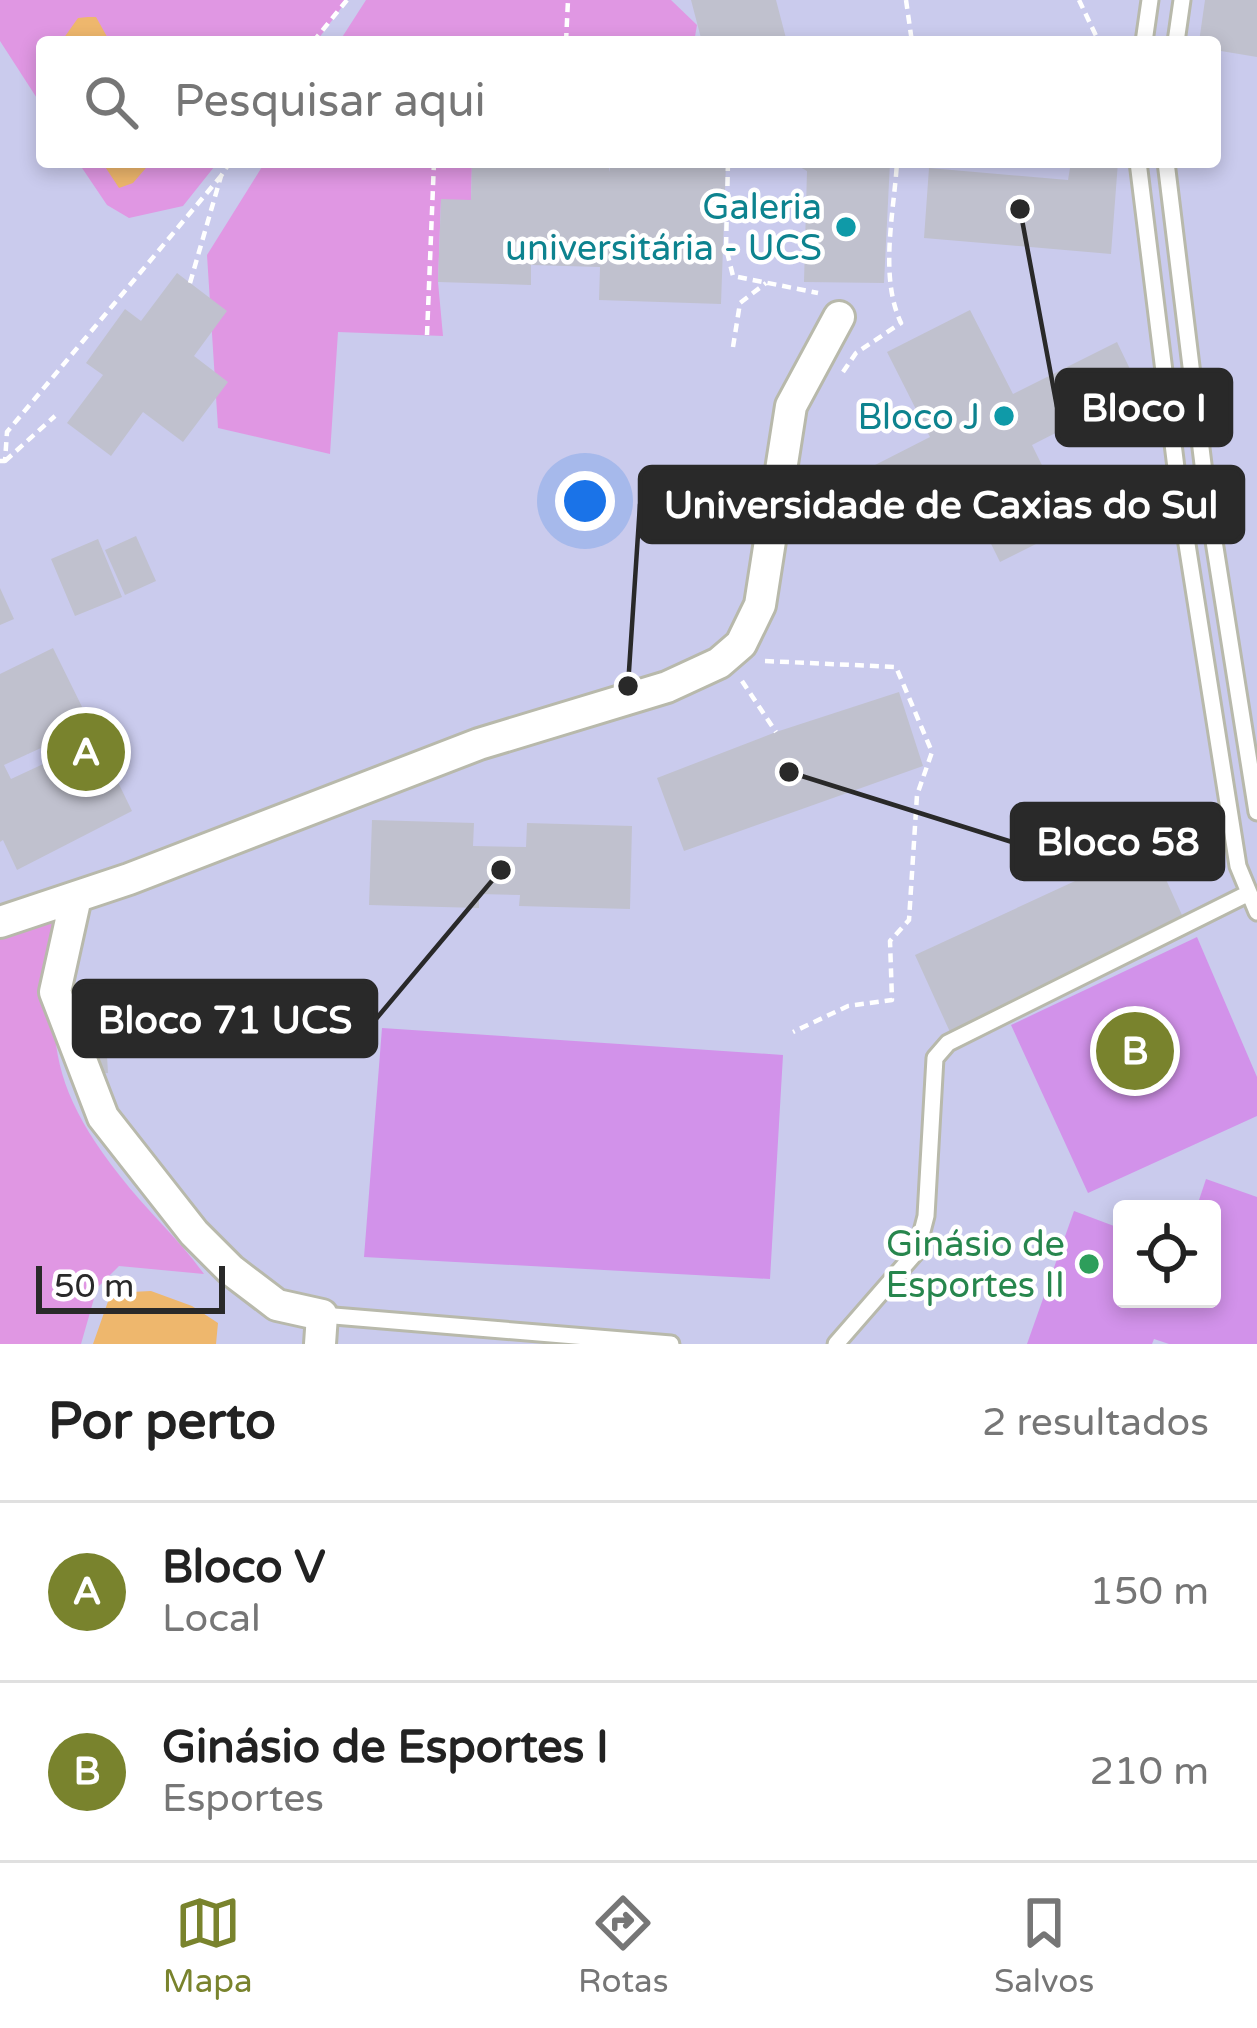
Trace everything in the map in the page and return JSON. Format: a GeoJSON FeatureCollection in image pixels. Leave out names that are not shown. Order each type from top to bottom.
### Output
{"type":"FeatureCollection","features":[{"type":"Feature","properties":{"kind":"street"},"geometry":{"type":"LineString","coordinates":[[0,922],[479,744],[667,687],[719,663],[741,644],[760,604],[791,406],[839,317]]}},
{"type":"Feature","properties":{"kind":"street"},"geometry":{"type":"LineString","coordinates":[[76,896],[55,992],[103,1117],[194,1233],[231,1270],[277,1305],[321,1330]]}},
{"type":"Feature","properties":{"kind":"lane"},"geometry":{"type":"LineString","coordinates":[[1145,36],[1150,0]]}},
{"type":"Feature","properties":{"kind":"lane"},"geometry":{"type":"LineString","coordinates":[[1177,36],[1182,0]]}},
{"type":"Feature","properties":{"kind":"lane"},"geometry":{"type":"LineString","coordinates":[[1139,168],[1180,500],[1212,704],[1238,866],[1257,912]]}},
{"type":"Feature","properties":{"kind":"lane"},"geometry":{"type":"LineString","coordinates":[[1167,168],[1236,696],[1256,805],[1228,804]]}},
{"type":"Feature","properties":{"kind":"lane"},"geometry":{"type":"LineString","coordinates":[[1212,704],[1236,696]]}},
{"type":"Feature","properties":{"kind":"lane"},"geometry":{"type":"LineString","coordinates":[[836,1344],[917,1250],[926,1216],[935,1058],[948,1043],[1249,893]]}},
{"type":"Feature","properties":{"kind":"lane"},"geometry":{"type":"LineString","coordinates":[[321,1330],[671,1344]]}},
{"type":"Feature","properties":{"kind":"path"},"geometry":{"type":"LineString","coordinates":[[319,36],[347,0]]}},
{"type":"Feature","properties":{"kind":"path"},"geometry":{"type":"LineString","coordinates":[[566,36],[568,0]]}},
{"type":"Feature","properties":{"kind":"path"},"geometry":{"type":"LineString","coordinates":[[905,0],[911,36]]}},
{"type":"Feature","properties":{"kind":"path"},"geometry":{"type":"LineString","coordinates":[[1079,0],[1096,36]]}},
{"type":"Feature","properties":{"kind":"path"},"geometry":{"type":"LineString","coordinates":[[3,461],[7,432],[226,168]]}},
{"type":"Feature","properties":{"kind":"path"},"geometry":{"type":"LineString","coordinates":[[427,335],[434,168]]}},
{"type":"Feature","properties":{"kind":"path"},"geometry":{"type":"LineString","coordinates":[[728,168],[726,248],[733,276],[818,292]]}},
{"type":"Feature","properties":{"kind":"path"},"geometry":{"type":"LineString","coordinates":[[834,385],[856,353],[901,323],[893,305],[890,274],[897,168]]}},
{"type":"Feature","properties":{"kind":"path"},"geometry":{"type":"LineString","coordinates":[[190,283],[221,176]]}},
{"type":"Feature","properties":{"kind":"path"},"geometry":{"type":"LineString","coordinates":[[733,347],[740,303],[766,283]]}},
{"type":"Feature","properties":{"kind":"path"},"geometry":{"type":"LineString","coordinates":[[3,461],[55,416]]}},
{"type":"Feature","properties":{"kind":"path"},"geometry":{"type":"LineString","coordinates":[[753,660],[896,667],[932,752],[917,795],[909,920],[890,941],[892,1000],[848,1006],[793,1032]]}},
{"type":"Feature","properties":{"kind":"path"},"geometry":{"type":"LineString","coordinates":[[741,680],[776,732]]}},
{"type":"Feature","properties":{"kind":"path"},"geometry":{"type":"LineString","coordinates":[[137,1008],[159,1055]]}},
{"type":"Feature","properties":{"kind":"shaded area"},"geometry":{"type":"Polygon","coordinates":[[[0,0],[1257,0],[1257,1344],[0,1344],[0,0]]]}},
{"type":"Feature","properties":{"kind":"shaded area"},"geometry":{"type":"Polygon","coordinates":[[[0,0],[347,0],[320,36],[36,36],[36,97],[0,41],[0,0]]]}},
{"type":"Feature","properties":{"kind":"shaded area"},"geometry":{"type":"Polygon","coordinates":[[[366,0],[671,0],[697,25],[695,36],[343,36],[366,0]]]}},
{"type":"Feature","properties":{"kind":"shaded area"},"geometry":{"type":"Polygon","coordinates":[[[96,17],[107,36],[65,36],[78,18],[96,17]]]}},
{"type":"Feature","properties":{"kind":"shaded area"},"geometry":{"type":"Polygon","coordinates":[[[82,168],[213,168],[183,206],[129,218],[107,205],[82,168]]]}},
{"type":"Feature","properties":{"kind":"shaded area"},"geometry":{"type":"Polygon","coordinates":[[[106,168],[146,168],[133,183],[119,188],[106,168]]]}},
{"type":"Feature","properties":{"kind":"shaded area"},"geometry":{"type":"Polygon","coordinates":[[[261,168],[472,168],[471,200],[441,200],[438,282],[443,336],[338,332],[330,454],[218,428],[207,255],[261,168]]]}},
{"type":"Feature","properties":{"kind":"shaded area"},"geometry":{"type":"Polygon","coordinates":[[[67,907],[54,1018],[64,1079],[95,1141],[204,1274],[119,1266],[97,1288],[81,1344],[0,1344],[0,931],[67,907]]]}},
{"type":"Feature","properties":{"kind":"shaded area"},"geometry":{"type":"Polygon","coordinates":[[[1197,937],[1257,1077],[1257,1116],[1088,1193],[1011,1025],[1197,937]]]}},
{"type":"Feature","properties":{"kind":"shaded area"},"geometry":{"type":"Polygon","coordinates":[[[382,1028],[783,1055],[770,1279],[364,1257],[382,1028]]]}},
{"type":"Feature","properties":{"kind":"shaded area","name":"Ginásio de Esportes II"},"geometry":{"type":"Polygon","coordinates":[[[1206,1179],[1257,1197],[1257,1344],[1169,1344],[1154,1339],[1152,1344],[1027,1344],[1074,1211],[1113,1226],[1113,1308],[1221,1308],[1221,1200],[1199,1200],[1206,1179]]]}},
{"type":"Feature","properties":{"kind":"shaded area"},"geometry":{"type":"Polygon","coordinates":[[[151,1291],[192,1306],[218,1323],[216,1344],[93,1344],[111,1293],[151,1291]]]}},
{"type":"Feature","properties":{"kind":"building"},"geometry":{"type":"Polygon","coordinates":[[[691,0],[776,0],[785,36],[700,36],[691,0]]]}},
{"type":"Feature","properties":{"kind":"building"},"geometry":{"type":"Polygon","coordinates":[[[1205,0],[1257,0],[1257,57],[1221,51],[1221,36],[1200,36],[1205,0]]]}},
{"type":"Feature","properties":{"kind":"building"},"geometry":{"type":"Polygon","coordinates":[[[472,168],[609,168],[610,172],[610,168],[726,168],[721,304],[599,300],[600,267],[531,265],[531,285],[438,282],[441,199],[471,200],[472,168]]]}},
{"type":"Feature","properties":{"kind":"building","name":"Galeria universitária - UCS"},"geometry":{"type":"Polygon","coordinates":[[[802,168],[890,168],[884,283],[804,282],[807,171],[802,168]]]}},
{"type":"Feature","properties":{"kind":"building"},"geometry":{"type":"Polygon","coordinates":[[[929,168],[1068,180],[1070,168],[1118,168],[1111,254],[924,238],[929,168]]]}},
{"type":"Feature","properties":{"kind":"building"},"geometry":{"type":"Polygon","coordinates":[[[177,273],[227,311],[194,356],[228,382],[183,442],[143,412],[111,456],[67,423],[103,375],[86,363],[125,309],[141,321],[177,273]]]}},
{"type":"Feature","properties":{"kind":"building","name":"Bloco J"},"geometry":{"type":"Polygon","coordinates":[[[970,310],[1013,394],[1117,342],[1140,390],[1032,445],[1072,526],[1000,562],[959,479],[848,535],[826,490],[930,437],[887,352],[970,310]]]}},
{"type":"Feature","properties":{"kind":"building"},"geometry":{"type":"Polygon","coordinates":[[[136,536],[156,581],[125,595],[105,550],[136,536]]]}},
{"type":"Feature","properties":{"kind":"building"},"geometry":{"type":"Polygon","coordinates":[[[98,539],[122,597],[75,616],[51,559],[98,539]]]}},
{"type":"Feature","properties":{"kind":"building"},"geometry":{"type":"Polygon","coordinates":[[[0,588],[14,619],[0,625],[0,588]]]}},
{"type":"Feature","properties":{"kind":"building"},"geometry":{"type":"Polygon","coordinates":[[[53,648],[91,725],[4,765],[11,779],[97,739],[132,811],[17,870],[3,840],[0,842],[0,674],[53,648]]]}},
{"type":"Feature","properties":{"kind":"building"},"geometry":{"type":"Polygon","coordinates":[[[899,692],[923,766],[684,851],[657,778],[899,692]]]}},
{"type":"Feature","properties":{"kind":"building"},"geometry":{"type":"Polygon","coordinates":[[[372,820],[474,823],[473,846],[526,847],[527,823],[632,826],[630,909],[519,906],[520,895],[479,894],[479,908],[369,905],[372,820]]]}},
{"type":"Feature","properties":{"kind":"building"},"geometry":{"type":"Polygon","coordinates":[[[1151,846],[1186,924],[950,1032],[915,955],[1151,846]]]}},
{"type":"Feature","properties":{"kind":"building"},"geometry":{"type":"Polygon","coordinates":[[[92,1025],[106,1038],[108,1073],[90,1074],[79,1027],[92,1025]]]}},
{"type":"Feature","properties":{"kind":"place","name":"Bloco I"},"geometry":{"type":"Point","coordinates":[1020,209]}},
{"type":"Feature","properties":{"kind":"place","name":"Galeria universitária - UCS"},"geometry":{"type":"Point","coordinates":[846,227]}},
{"type":"Feature","properties":{"kind":"place","name":"Bloco J"},"geometry":{"type":"Point","coordinates":[1004,416]}},
{"type":"Feature","properties":{"kind":"place","name":"Universidade de Caxias do Sul"},"geometry":{"type":"Point","coordinates":[628,686]}},
{"type":"Feature","properties":{"kind":"place","name":"Bloco V"},"geometry":{"type":"Point","coordinates":[86,752]}},
{"type":"Feature","properties":{"kind":"place","name":"Bloco 58"},"geometry":{"type":"Point","coordinates":[789,772]}},
{"type":"Feature","properties":{"kind":"place","name":"Bloco 71 UCS"},"geometry":{"type":"Point","coordinates":[501,870]}},
{"type":"Feature","properties":{"kind":"place","name":"Ginásio de Esportes I"},"geometry":{"type":"Point","coordinates":[1135,1051]}},
{"type":"Feature","properties":{"kind":"place","name":"Ginásio de Esportes II"},"geometry":{"type":"Point","coordinates":[1089,1264]}}]}
